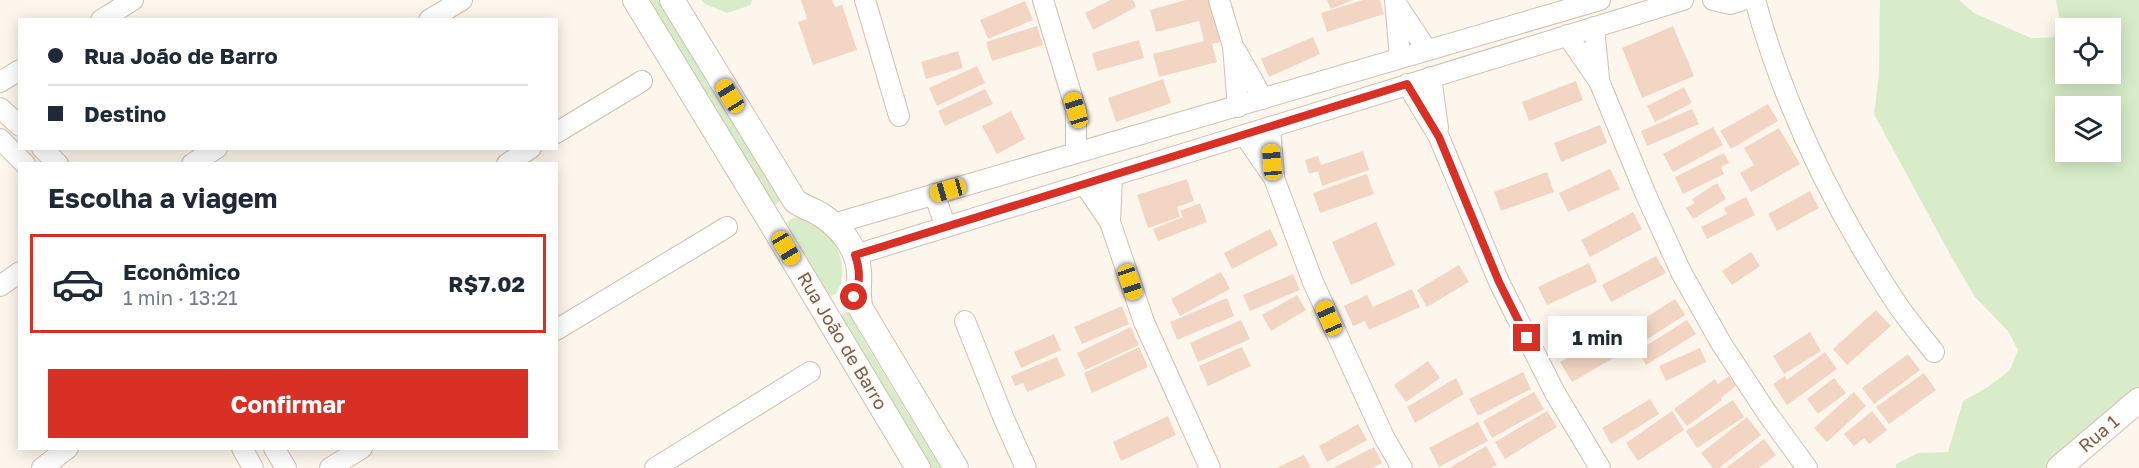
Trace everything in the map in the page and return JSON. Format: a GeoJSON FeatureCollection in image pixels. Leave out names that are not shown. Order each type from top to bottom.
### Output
{"type":"FeatureCollection","features":[{"type":"Feature","properties":{"kind":"street"},"geometry":{"type":"LineString","coordinates":[[104,18],[133,0]]}},
{"type":"Feature","properties":{"kind":"street"},"geometry":{"type":"LineString","coordinates":[[432,18],[462,0]]}},
{"type":"Feature","properties":{"kind":"street","name":"Rua João de Barro"},"geometry":{"type":"LineString","coordinates":[[635,0],[918,468]]}},
{"type":"Feature","properties":{"kind":"street","name":"Rua João de Barro"},"geometry":{"type":"LineString","coordinates":[[672,0],[795,201],[833,224],[848,240],[859,272],[858,289],[861,309],[956,468]]}},
{"type":"Feature","properties":{"kind":"street"},"geometry":{"type":"LineString","coordinates":[[865,0],[899,116]]}},
{"type":"Feature","properties":{"kind":"street"},"geometry":{"type":"LineString","coordinates":[[1043,0],[1076,110],[1076,153]]}},
{"type":"Feature","properties":{"kind":"street"},"geometry":{"type":"LineString","coordinates":[[1219,0],[1233,46],[1238,107]]}},
{"type":"Feature","properties":{"kind":"street"},"geometry":{"type":"LineString","coordinates":[[855,255],[1683,0]]}},
{"type":"Feature","properties":{"kind":"street"},"geometry":{"type":"LineString","coordinates":[[1713,0],[1730,4],[1746,1],[1767,44],[1797,123],[1834,200],[1893,299],[1934,352]]}},
{"type":"Feature","properties":{"kind":"street"},"geometry":{"type":"LineString","coordinates":[[833,224],[1238,107],[1427,50],[1559,6],[1591,1]]}},
{"type":"Feature","properties":{"kind":"street"},"geometry":{"type":"LineString","coordinates":[[1396,2],[1427,50]]}},
{"type":"Feature","properties":{"kind":"street"},"geometry":{"type":"LineString","coordinates":[[1396,2],[1400,58]]}},
{"type":"Feature","properties":{"kind":"street"},"geometry":{"type":"LineString","coordinates":[[1594,27],[1599,81]]}},
{"type":"Feature","properties":{"kind":"street"},"geometry":{"type":"LineString","coordinates":[[1568,35],[1599,81],[1681,272],[1721,343],[1807,468]]}},
{"type":"Feature","properties":{"kind":"street"},"geometry":{"type":"LineString","coordinates":[[1233,46],[1263,99]]}},
{"type":"Feature","properties":{"kind":"street"},"geometry":{"type":"LineString","coordinates":[[0,82],[18,71]]}},
{"type":"Feature","properties":{"kind":"street"},"geometry":{"type":"LineString","coordinates":[[1431,76],[1439,137]]}},
{"type":"Feature","properties":{"kind":"street"},"geometry":{"type":"LineString","coordinates":[[1332,78],[1341,105]]}},
{"type":"Feature","properties":{"kind":"street"},"geometry":{"type":"LineString","coordinates":[[558,132],[642,81]]}},
{"type":"Feature","properties":{"kind":"street"},"geometry":{"type":"LineString","coordinates":[[1407,84],[1439,137],[1499,282],[1555,393],[1600,468]]}},
{"type":"Feature","properties":{"kind":"street"},"geometry":{"type":"LineString","coordinates":[[0,108],[18,124]]}},
{"type":"Feature","properties":{"kind":"street"},"geometry":{"type":"LineString","coordinates":[[1076,110],[1101,146]]}},
{"type":"Feature","properties":{"kind":"street"},"geometry":{"type":"LineString","coordinates":[[1270,128],[1274,178]]}},
{"type":"Feature","properties":{"kind":"street"},"geometry":{"type":"LineString","coordinates":[[1245,135],[1274,178],[1317,292],[1384,437],[1402,468]]}},
{"type":"Feature","properties":{"kind":"street"},"geometry":{"type":"LineString","coordinates":[[0,139],[23,162]]}},
{"type":"Feature","properties":{"kind":"street"},"geometry":{"type":"LineString","coordinates":[[44,150],[56,162]]}},
{"type":"Feature","properties":{"kind":"street"},"geometry":{"type":"LineString","coordinates":[[195,162],[214,150]]}},
{"type":"Feature","properties":{"kind":"street"},"geometry":{"type":"LineString","coordinates":[[510,162],[528,150]]}},
{"type":"Feature","properties":{"kind":"street"},"geometry":{"type":"LineString","coordinates":[[1000,175],[1010,208]]}},
{"type":"Feature","properties":{"kind":"street"},"geometry":{"type":"LineString","coordinates":[[1110,222],[1112,177]]}},
{"type":"Feature","properties":{"kind":"street"},"geometry":{"type":"LineString","coordinates":[[1085,185],[1110,222],[1144,322],[1210,468]]}},
{"type":"Feature","properties":{"kind":"street"},"geometry":{"type":"LineString","coordinates":[[934,194],[946,227]]}},
{"type":"Feature","properties":{"kind":"street"},"geometry":{"type":"LineString","coordinates":[[774,228],[780,216],[786,212],[804,208]]}},
{"type":"Feature","properties":{"kind":"street"},"geometry":{"type":"LineString","coordinates":[[558,329],[727,227]]}},
{"type":"Feature","properties":{"kind":"street"},"geometry":{"type":"LineString","coordinates":[[0,286],[18,273]]}},
{"type":"Feature","properties":{"kind":"street"},"geometry":{"type":"LineString","coordinates":[[823,309],[841,307],[854,297],[858,289]]}},
{"type":"Feature","properties":{"kind":"street"},"geometry":{"type":"LineString","coordinates":[[965,321],[1026,468]]}},
{"type":"Feature","properties":{"kind":"street"},"geometry":{"type":"LineString","coordinates":[[655,468],[810,372]]}},
{"type":"Feature","properties":{"kind":"street","name":"Rua 1"},"geometry":{"type":"LineString","coordinates":[[2059,468],[2139,400]]}},
{"type":"Feature","properties":{"kind":"street"},"geometry":{"type":"LineString","coordinates":[[42,468],[65,450]]}},
{"type":"Feature","properties":{"kind":"street"},"geometry":{"type":"LineString","coordinates":[[243,450],[253,468]]}},
{"type":"Feature","properties":{"kind":"street"},"geometry":{"type":"LineString","coordinates":[[275,450],[286,468]]}},
{"type":"Feature","properties":{"kind":"street"},"geometry":{"type":"LineString","coordinates":[[330,468],[359,450]]}},
{"type":"Feature","properties":{"kind":"green space"},"geometry":{"type":"Polygon","coordinates":[[[640,0],[658,0],[781,200],[773,207],[640,0]]]}},
{"type":"Feature","properties":{"kind":"green space"},"geometry":{"type":"Polygon","coordinates":[[[701,0],[752,0],[751,5],[727,13],[701,0]]]}},
{"type":"Feature","properties":{"kind":"green space"},"geometry":{"type":"Polygon","coordinates":[[[1880,0],[1959,0],[1974,13],[2031,38],[2055,37],[2055,84],[2121,84],[2121,18],[2059,18],[2056,0],[2139,0],[2139,386],[2046,468],[1896,468],[1896,464],[1918,453],[1948,452],[1963,401],[1988,387],[2010,370],[2018,350],[2008,331],[1975,297],[1874,114],[1879,74],[1880,0]]]}},
{"type":"Feature","properties":{"kind":"green space"},"geometry":{"type":"Polygon","coordinates":[[[793,218],[806,219],[817,225],[835,244],[842,269],[841,282],[836,294],[832,296],[826,294],[785,224],[793,218]]]}},
{"type":"Feature","properties":{"kind":"green space"},"geometry":{"type":"Polygon","coordinates":[[[853,308],[856,325],[863,339],[941,468],[920,468],[836,318],[853,308]]]}},
{"type":"Feature","properties":{"kind":"building"},"geometry":{"type":"Polygon","coordinates":[[[801,0],[832,0],[835,7],[842,5],[857,50],[813,65],[798,22],[807,19],[801,0]]]}},
{"type":"Feature","properties":{"kind":"building"},"geometry":{"type":"Polygon","coordinates":[[[1110,0],[1133,0],[1136,7],[1093,30],[1085,13],[1110,0]]]}},
{"type":"Feature","properties":{"kind":"building"},"geometry":{"type":"Polygon","coordinates":[[[1186,0],[1210,0],[1220,42],[1212,44],[1217,62],[1159,77],[1153,54],[1204,41],[1199,21],[1156,32],[1150,10],[1186,0]]]}},
{"type":"Feature","properties":{"kind":"building"},"geometry":{"type":"Polygon","coordinates":[[[1327,0],[1353,0],[1331,9],[1327,0]]]}},
{"type":"Feature","properties":{"kind":"building"},"geometry":{"type":"Polygon","coordinates":[[[1363,0],[1380,0],[1384,14],[1327,32],[1321,13],[1363,0]]]}},
{"type":"Feature","properties":{"kind":"building"},"geometry":{"type":"Polygon","coordinates":[[[1025,1],[1033,20],[988,39],[980,20],[1025,1]]]}},
{"type":"Feature","properties":{"kind":"building"},"geometry":{"type":"Polygon","coordinates":[[[1037,26],[1043,45],[992,61],[986,42],[1037,26]]]}},
{"type":"Feature","properties":{"kind":"building"},"geometry":{"type":"Polygon","coordinates":[[[1673,26],[1694,76],[1642,98],[1622,48],[1673,26]]]}},
{"type":"Feature","properties":{"kind":"building"},"geometry":{"type":"Polygon","coordinates":[[[1313,37],[1320,54],[1269,77],[1261,59],[1313,37]]]}},
{"type":"Feature","properties":{"kind":"building"},"geometry":{"type":"Polygon","coordinates":[[[1139,40],[1144,58],[1097,71],[1092,53],[1139,40]]]}},
{"type":"Feature","properties":{"kind":"building"},"geometry":{"type":"Polygon","coordinates":[[[958,51],[963,68],[926,79],[921,62],[958,51]]]}},
{"type":"Feature","properties":{"kind":"building"},"geometry":{"type":"Polygon","coordinates":[[[977,66],[985,83],[937,106],[929,88],[977,66]]]}},
{"type":"Feature","properties":{"kind":"building"},"geometry":{"type":"Polygon","coordinates":[[[1163,79],[1171,103],[1116,122],[1108,98],[1163,79]]]}},
{"type":"Feature","properties":{"kind":"building"},"geometry":{"type":"Polygon","coordinates":[[[1576,81],[1583,100],[1529,121],[1522,102],[1576,81]]]}},
{"type":"Feature","properties":{"kind":"building"},"geometry":{"type":"Polygon","coordinates":[[[1684,87],[1692,103],[1655,122],[1647,106],[1684,87]]]}},
{"type":"Feature","properties":{"kind":"building"},"geometry":{"type":"Polygon","coordinates":[[[985,89],[993,104],[945,126],[938,111],[985,89]]]}},
{"type":"Feature","properties":{"kind":"building"},"geometry":{"type":"Polygon","coordinates":[[[1768,104],[1778,121],[1731,149],[1720,131],[1768,104]]]}},
{"type":"Feature","properties":{"kind":"building"},"geometry":{"type":"Polygon","coordinates":[[[1692,109],[1699,124],[1647,146],[1641,131],[1692,109]]]}},
{"type":"Feature","properties":{"kind":"building"},"geometry":{"type":"Polygon","coordinates":[[[1011,111],[1025,139],[997,154],[982,126],[1011,111]]]}},
{"type":"Feature","properties":{"kind":"building"},"geometry":{"type":"Polygon","coordinates":[[[1600,125],[1607,143],[1561,162],[1554,143],[1600,125]]]}},
{"type":"Feature","properties":{"kind":"building"},"geometry":{"type":"Polygon","coordinates":[[[1713,127],[1723,145],[1673,172],[1663,154],[1713,127]]]}},
{"type":"Feature","properties":{"kind":"building"},"geometry":{"type":"Polygon","coordinates":[[[1779,128],[1800,164],[1751,192],[1740,173],[1754,165],[1744,148],[1779,128]]]}},
{"type":"Feature","properties":{"kind":"building"},"geometry":{"type":"Polygon","coordinates":[[[1363,151],[1369,170],[1322,186],[1318,171],[1309,174],[1305,160],[1318,156],[1321,165],[1363,151]]]}},
{"type":"Feature","properties":{"kind":"building"},"geometry":{"type":"Polygon","coordinates":[[[1724,153],[1729,163],[1721,167],[1724,174],[1683,194],[1675,177],[1724,153]]]}},
{"type":"Feature","properties":{"kind":"building"},"geometry":{"type":"Polygon","coordinates":[[[1610,169],[1620,189],[1568,212],[1559,193],[1610,169]]]}},
{"type":"Feature","properties":{"kind":"building"},"geometry":{"type":"Polygon","coordinates":[[[1547,172],[1554,192],[1501,211],[1494,192],[1547,172]]]}},
{"type":"Feature","properties":{"kind":"building"},"geometry":{"type":"Polygon","coordinates":[[[1367,174],[1374,194],[1320,213],[1313,193],[1367,174]]]}},
{"type":"Feature","properties":{"kind":"building"},"geometry":{"type":"Polygon","coordinates":[[[1187,179],[1194,201],[1177,207],[1180,217],[1148,228],[1137,195],[1187,179]]]}},
{"type":"Feature","properties":{"kind":"building"},"geometry":{"type":"Polygon","coordinates":[[[1717,183],[1726,199],[1693,219],[1686,208],[1695,203],[1692,199],[1717,183]]]}},
{"type":"Feature","properties":{"kind":"building"},"geometry":{"type":"Polygon","coordinates":[[[1810,191],[1819,208],[1777,231],[1768,214],[1810,191]]]}},
{"type":"Feature","properties":{"kind":"building"},"geometry":{"type":"Polygon","coordinates":[[[1746,197],[1755,215],[1707,239],[1701,227],[1727,214],[1724,208],[1746,197]]]}},
{"type":"Feature","properties":{"kind":"building"},"geometry":{"type":"Polygon","coordinates":[[[1200,203],[1207,222],[1158,241],[1153,229],[1183,217],[1180,211],[1200,203]]]}},
{"type":"Feature","properties":{"kind":"building"},"geometry":{"type":"Polygon","coordinates":[[[1633,212],[1642,229],[1590,257],[1581,240],[1633,212]]]}},
{"type":"Feature","properties":{"kind":"building"},"geometry":{"type":"Polygon","coordinates":[[[1376,222],[1395,265],[1351,285],[1332,242],[1376,222]]]}},
{"type":"Feature","properties":{"kind":"building"},"geometry":{"type":"Polygon","coordinates":[[[1270,229],[1278,245],[1232,269],[1224,253],[1270,229]]]}},
{"type":"Feature","properties":{"kind":"building"},"geometry":{"type":"Polygon","coordinates":[[[1751,252],[1760,266],[1732,285],[1722,271],[1751,252]]]}},
{"type":"Feature","properties":{"kind":"building"},"geometry":{"type":"Polygon","coordinates":[[[1656,256],[1666,273],[1611,302],[1602,285],[1656,256]]]}},
{"type":"Feature","properties":{"kind":"building"},"geometry":{"type":"Polygon","coordinates":[[[1589,263],[1597,282],[1547,305],[1538,287],[1589,263]]]}},
{"type":"Feature","properties":{"kind":"building"},"geometry":{"type":"Polygon","coordinates":[[[1459,265],[1469,282],[1427,307],[1417,290],[1459,265]]]}},
{"type":"Feature","properties":{"kind":"building"},"geometry":{"type":"Polygon","coordinates":[[[1221,272],[1230,289],[1180,316],[1171,299],[1221,272]]]}},
{"type":"Feature","properties":{"kind":"building"},"geometry":{"type":"Polygon","coordinates":[[[1293,274],[1300,290],[1250,311],[1243,295],[1293,274]]]}},
{"type":"Feature","properties":{"kind":"building"},"geometry":{"type":"Polygon","coordinates":[[[1412,289],[1420,307],[1369,330],[1365,321],[1353,326],[1344,306],[1367,295],[1373,307],[1412,289]]]}},
{"type":"Feature","properties":{"kind":"building"},"geometry":{"type":"Polygon","coordinates":[[[1297,295],[1306,310],[1271,331],[1262,315],[1297,295]]]}},
{"type":"Feature","properties":{"kind":"building"},"geometry":{"type":"Polygon","coordinates":[[[1227,298],[1234,316],[1177,340],[1170,322],[1227,298]]]}},
{"type":"Feature","properties":{"kind":"building"},"geometry":{"type":"Polygon","coordinates":[[[1675,299],[1685,315],[1638,345],[1628,329],[1675,299]]]}},
{"type":"Feature","properties":{"kind":"building"},"geometry":{"type":"Polygon","coordinates":[[[1122,306],[1129,324],[1082,344],[1074,327],[1122,306]]]}},
{"type":"Feature","properties":{"kind":"building"},"geometry":{"type":"Polygon","coordinates":[[[1876,310],[1891,326],[1847,365],[1833,349],[1876,310]]]}},
{"type":"Feature","properties":{"kind":"building"},"geometry":{"type":"Polygon","coordinates":[[[1241,320],[1250,339],[1198,362],[1190,343],[1241,320]]]}},
{"type":"Feature","properties":{"kind":"building"},"geometry":{"type":"Polygon","coordinates":[[[1687,320],[1696,334],[1646,365],[1638,351],[1687,320]]]}},
{"type":"Feature","properties":{"kind":"building"},"geometry":{"type":"Polygon","coordinates":[[[1131,327],[1139,345],[1085,370],[1077,353],[1131,327]]]}},
{"type":"Feature","properties":{"kind":"building"},"geometry":{"type":"Polygon","coordinates":[[[1810,332],[1821,351],[1784,374],[1773,356],[1810,332]]]}},
{"type":"Feature","properties":{"kind":"building"},"geometry":{"type":"Polygon","coordinates":[[[1054,334],[1061,350],[1021,368],[1014,352],[1054,334]]]}},
{"type":"Feature","properties":{"kind":"building"},"geometry":{"type":"Polygon","coordinates":[[[1608,335],[1613,344],[1623,338],[1629,349],[1572,382],[1560,362],[1608,335]]]}},
{"type":"Feature","properties":{"kind":"building"},"geometry":{"type":"Polygon","coordinates":[[[1139,347],[1148,367],[1092,393],[1084,373],[1139,347]]]}},
{"type":"Feature","properties":{"kind":"building"},"geometry":{"type":"Polygon","coordinates":[[[1242,347],[1251,366],[1208,386],[1199,366],[1242,347]]]}},
{"type":"Feature","properties":{"kind":"building"},"geometry":{"type":"Polygon","coordinates":[[[1700,348],[1706,362],[1666,381],[1659,366],[1700,348]]]}},
{"type":"Feature","properties":{"kind":"building"},"geometry":{"type":"Polygon","coordinates":[[[1825,352],[1837,369],[1787,405],[1773,384],[1785,376],[1787,380],[1825,352]]]}},
{"type":"Feature","properties":{"kind":"building"},"geometry":{"type":"Polygon","coordinates":[[[1908,354],[1920,370],[1874,404],[1862,388],[1908,354]]]}},
{"type":"Feature","properties":{"kind":"building"},"geometry":{"type":"Polygon","coordinates":[[[1057,357],[1065,376],[1027,392],[1023,383],[1015,386],[1011,376],[1057,357]]]}},
{"type":"Feature","properties":{"kind":"building"},"geometry":{"type":"Polygon","coordinates":[[[1428,361],[1440,378],[1406,402],[1394,385],[1428,361]]]}},
{"type":"Feature","properties":{"kind":"building"},"geometry":{"type":"Polygon","coordinates":[[[1523,372],[1531,389],[1478,416],[1469,399],[1523,372]]]}},
{"type":"Feature","properties":{"kind":"building"},"geometry":{"type":"Polygon","coordinates":[[[1924,373],[1936,390],[1889,424],[1876,407],[1924,373]]]}},
{"type":"Feature","properties":{"kind":"building"},"geometry":{"type":"Polygon","coordinates":[[[1729,376],[1736,386],[1721,398],[1722,400],[1687,426],[1674,409],[1715,379],[1718,384],[1729,376]]]}},
{"type":"Feature","properties":{"kind":"building"},"geometry":{"type":"Polygon","coordinates":[[[1456,378],[1464,394],[1415,423],[1407,407],[1456,378]]]}},
{"type":"Feature","properties":{"kind":"building"},"geometry":{"type":"Polygon","coordinates":[[[1834,378],[1846,393],[1818,414],[1807,399],[1834,378]]]}},
{"type":"Feature","properties":{"kind":"building"},"geometry":{"type":"Polygon","coordinates":[[[1534,392],[1544,409],[1492,438],[1483,421],[1534,392]]]}},
{"type":"Feature","properties":{"kind":"building"},"geometry":{"type":"Polygon","coordinates":[[[1854,392],[1866,406],[1827,442],[1814,428],[1854,392]]]}},
{"type":"Feature","properties":{"kind":"building"},"geometry":{"type":"Polygon","coordinates":[[[1650,399],[1659,414],[1611,444],[1602,428],[1650,399]]]}},
{"type":"Feature","properties":{"kind":"building"},"geometry":{"type":"Polygon","coordinates":[[[1733,400],[1744,417],[1697,448],[1686,431],[1733,400]]]}},
{"type":"Feature","properties":{"kind":"building"},"geometry":{"type":"Polygon","coordinates":[[[1547,411],[1557,427],[1505,459],[1495,442],[1547,411]]]}},
{"type":"Feature","properties":{"kind":"building"},"geometry":{"type":"Polygon","coordinates":[[[1672,411],[1684,430],[1638,461],[1626,443],[1672,411]]]}},
{"type":"Feature","properties":{"kind":"building"},"geometry":{"type":"Polygon","coordinates":[[[1872,411],[1887,430],[1869,444],[1864,438],[1854,446],[1844,434],[1872,411]]]}},
{"type":"Feature","properties":{"kind":"building"},"geometry":{"type":"Polygon","coordinates":[[[1168,416],[1176,435],[1121,461],[1113,442],[1168,416]]]}},
{"type":"Feature","properties":{"kind":"building"},"geometry":{"type":"Polygon","coordinates":[[[1747,417],[1761,435],[1719,468],[1713,468],[1701,453],[1747,417]]]}},
{"type":"Feature","properties":{"kind":"building"},"geometry":{"type":"Polygon","coordinates":[[[1478,422],[1488,441],[1439,467],[1429,448],[1478,422]]]}},
{"type":"Feature","properties":{"kind":"building"},"geometry":{"type":"Polygon","coordinates":[[[1358,424],[1367,440],[1327,462],[1319,446],[1358,424]]]}},
{"type":"Feature","properties":{"kind":"building"},"geometry":{"type":"Polygon","coordinates":[[[1764,439],[1776,455],[1759,468],[1726,468],[1764,439]]]}},
{"type":"Feature","properties":{"kind":"building"},"geometry":{"type":"Polygon","coordinates":[[[1486,446],[1497,465],[1491,468],[1449,468],[1486,446]]]}},
{"type":"Feature","properties":{"kind":"building"},"geometry":{"type":"Polygon","coordinates":[[[1374,447],[1382,463],[1372,468],[1333,468],[1374,447]]]}},
{"type":"Feature","properties":{"kind":"building"},"geometry":{"type":"Polygon","coordinates":[[[1304,455],[1311,468],[1276,468],[1304,455]]]}},
{"type":"Feature","properties":{"kind":"route"},"geometry":{"type":"LineString","coordinates":[[854,297],[859,281],[855,255],[1407,84],[1439,137],[1461,195],[1499,282],[1527,338]]}}]}
